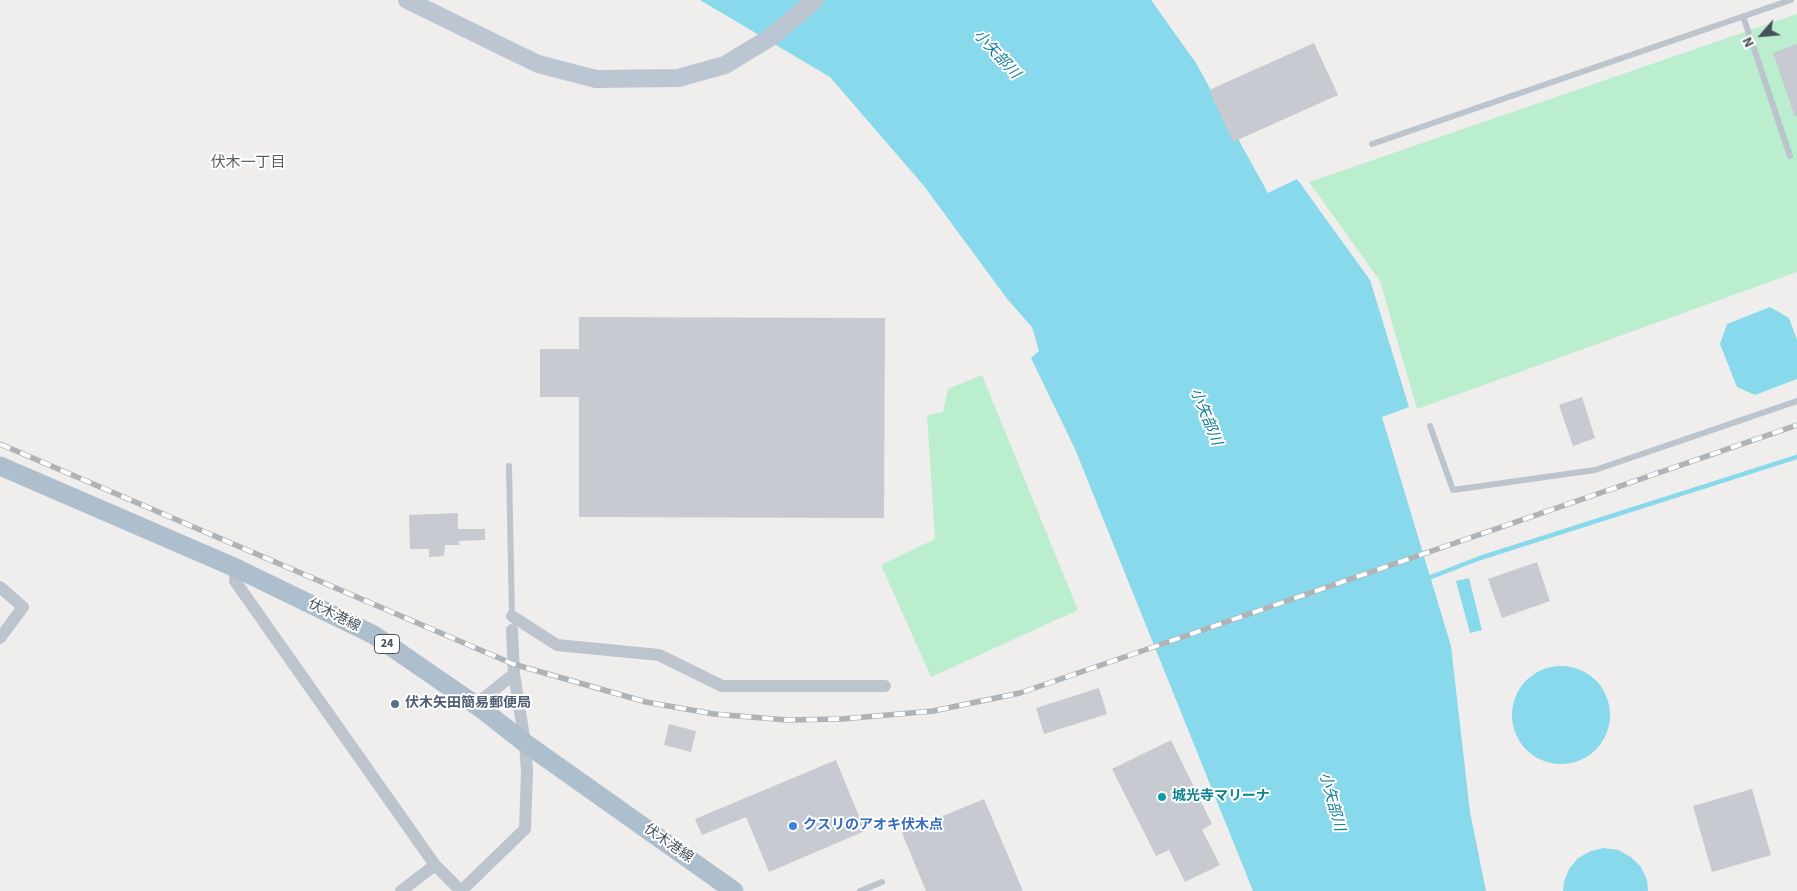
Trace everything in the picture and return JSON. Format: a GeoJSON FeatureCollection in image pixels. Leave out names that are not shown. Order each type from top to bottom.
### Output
{"type":"FeatureCollection","features":[{"type":"Feature","properties":{"kind":"main road","name":"伏木港線"},"geometry":{"type":"LineString","coordinates":[[0,466],[236,568],[374,636],[475,705],[525,743],[734,891]]}},
{"type":"Feature","properties":{"kind":"street"},"geometry":{"type":"LineString","coordinates":[[407,0],[538,64],[596,79],[678,78],[725,65],[771,37],[815,0]]}},
{"type":"Feature","properties":{"kind":"street"},"geometry":{"type":"LineString","coordinates":[[236,568],[235,581],[434,865],[461,891],[525,829],[527,772],[525,743],[514,674],[512,630]]}},
{"type":"Feature","properties":{"kind":"street"},"geometry":{"type":"LineString","coordinates":[[0,587],[23,607],[0,638]]}},
{"type":"Feature","properties":{"kind":"street"},"geometry":{"type":"LineString","coordinates":[[512,616],[557,645],[659,654],[722,686],[885,686]]}},
{"type":"Feature","properties":{"kind":"street"},"geometry":{"type":"LineString","coordinates":[[475,705],[514,674]]}},
{"type":"Feature","properties":{"kind":"street"},"geometry":{"type":"LineString","coordinates":[[401,891],[434,865]]}},
{"type":"Feature","properties":{"kind":"lane"},"geometry":{"type":"LineString","coordinates":[[1372,144],[1791,0]]}},
{"type":"Feature","properties":{"kind":"lane"},"geometry":{"type":"LineString","coordinates":[[1743,16],[1790,156]]}},
{"type":"Feature","properties":{"kind":"lane"},"geometry":{"type":"LineString","coordinates":[[1430,426],[1453,490],[1595,470],[1797,401]]}},
{"type":"Feature","properties":{"kind":"lane"},"geometry":{"type":"LineString","coordinates":[[509,466],[512,630]]}},
{"type":"Feature","properties":{"kind":"lane"},"geometry":{"type":"LineString","coordinates":[[860,891],[882,882]]}},
{"type":"Feature","properties":{"kind":"green space"},"geometry":{"type":"Polygon","coordinates":[[[1797,14],[1797,272],[1417,409],[1380,281],[1309,182],[1797,14]]]}},
{"type":"Feature","properties":{"kind":"green space"},"geometry":{"type":"Polygon","coordinates":[[[982,375],[1078,610],[931,677],[881,565],[935,539],[927,415],[943,412],[948,389],[982,375]]]}},
{"type":"Feature","properties":{"kind":"water","name":"小矢部川"},"geometry":{"type":"Polygon","coordinates":[[[700,0],[1151,0],[1196,63],[1268,193],[1297,179],[1370,280],[1409,407],[1382,417],[1451,646],[1470,812],[1486,891],[1253,891],[1075,449],[1031,358],[1039,351],[1032,327],[1008,300],[924,186],[830,77],[700,0]]]}},
{"type":"Feature","properties":{"kind":"water"},"geometry":{"type":"Polygon","coordinates":[[[1770,307],[1789,318],[1797,340],[1797,379],[1755,395],[1737,387],[1720,344],[1727,324],[1770,307]]]}},
{"type":"Feature","properties":{"kind":"water"},"geometry":{"type":"Polygon","coordinates":[[[1469,578],[1482,630],[1470,633],[1456,581],[1469,578]]]}},
{"type":"Feature","properties":{"kind":"water"},"geometry":{"type":"Polygon","coordinates":[[[1561,666],[1571,667],[1588,674],[1602,688],[1609,705],[1609,725],[1602,742],[1588,756],[1571,763],[1561,764],[1551,763],[1534,756],[1520,742],[1513,725],[1512,715],[1513,705],[1520,688],[1534,674],[1551,667],[1561,666]]]}},
{"type":"Feature","properties":{"kind":"water"},"geometry":{"type":"Polygon","coordinates":[[[1604,848],[1618,850],[1631,857],[1641,867],[1647,880],[1648,891],[1563,891],[1569,869],[1578,858],[1591,851],[1604,848]]]}},
{"type":"Feature","properties":{"kind":"building"},"geometry":{"type":"Polygon","coordinates":[[[1314,43],[1338,95],[1233,142],[1209,90],[1314,43]]]}},
{"type":"Feature","properties":{"kind":"building"},"geometry":{"type":"Polygon","coordinates":[[[1797,44],[1797,116],[1795,117],[1773,53],[1797,44]]]}},
{"type":"Feature","properties":{"kind":"building"},"geometry":{"type":"Polygon","coordinates":[[[579,317],[885,318],[884,518],[579,517],[579,397],[540,397],[540,349],[579,349],[579,317]]]}},
{"type":"Feature","properties":{"kind":"building"},"geometry":{"type":"Polygon","coordinates":[[[1582,397],[1595,438],[1573,446],[1559,405],[1582,397]]]}},
{"type":"Feature","properties":{"kind":"building"},"geometry":{"type":"Polygon","coordinates":[[[458,513],[458,529],[485,529],[485,540],[459,541],[459,545],[445,545],[444,556],[429,557],[429,549],[410,549],[409,515],[458,513]]]}},
{"type":"Feature","properties":{"kind":"building"},"geometry":{"type":"Polygon","coordinates":[[[1537,562],[1550,601],[1502,618],[1488,579],[1537,562]]]}},
{"type":"Feature","properties":{"kind":"building"},"geometry":{"type":"Polygon","coordinates":[[[1099,688],[1107,714],[1044,734],[1036,708],[1099,688]]]}},
{"type":"Feature","properties":{"kind":"building"},"geometry":{"type":"Polygon","coordinates":[[[669,724],[696,731],[691,752],[664,745],[669,724]]]}},
{"type":"Feature","properties":{"kind":"building","name":"城光寺マリーナ"},"geometry":{"type":"Polygon","coordinates":[[[1171,740],[1212,824],[1202,830],[1220,865],[1185,882],[1169,850],[1156,856],[1112,769],[1171,740]]]}},
{"type":"Feature","properties":{"kind":"building"},"geometry":{"type":"Polygon","coordinates":[[[836,760],[865,831],[769,872],[746,817],[702,835],[695,819],[836,760]]]}},
{"type":"Feature","properties":{"kind":"building"},"geometry":{"type":"Polygon","coordinates":[[[1752,789],[1771,855],[1712,872],[1693,806],[1752,789]]]}},
{"type":"Feature","properties":{"kind":"building"},"geometry":{"type":"Polygon","coordinates":[[[984,799],[1023,891],[926,891],[902,833],[984,799]]]}},
{"type":"Feature","properties":{"kind":"waterway"},"geometry":{"type":"LineString","coordinates":[[1426,579],[1480,558],[1797,457]]}},
{"type":"Feature","properties":{"kind":"railway"},"geometry":{"type":"LineString","coordinates":[[0,444],[513,664],[646,702],[714,714],[787,720],[842,719],[933,711],[1020,693],[1797,425]]}},
{"type":"Feature","properties":{"kind":"place","name":"伏木矢田簡易郵便局"},"geometry":{"type":"Point","coordinates":[395,704]}},
{"type":"Feature","properties":{"kind":"place","name":"城光寺マリーナ"},"geometry":{"type":"Point","coordinates":[1162,797]}},
{"type":"Feature","properties":{"kind":"place","name":"クスリのアオキ伏木点"},"geometry":{"type":"Point","coordinates":[793,826]}},
{"type":"Feature","properties":{"kind":"district","name":"伏木一丁目"},"geometry":{"type":"Point","coordinates":[248,164]}}]}
